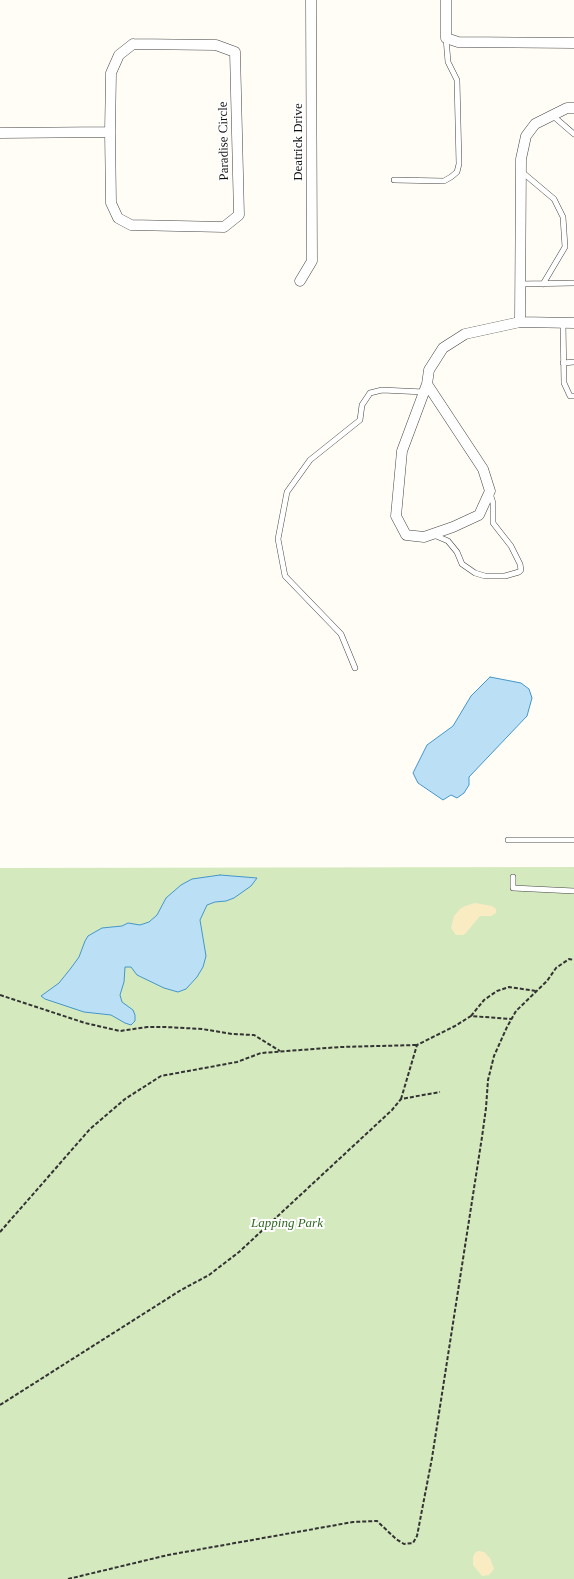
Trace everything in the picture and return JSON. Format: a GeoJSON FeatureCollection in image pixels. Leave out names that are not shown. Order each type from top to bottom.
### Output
{"type":"FeatureCollection","features":[{"type":"Feature","properties":{"kind":"street","name":"Deatrick Drive"},"geometry":{"type":"LineString","coordinates":[[300,282],[312,262],[311,0]]}},
{"type":"Feature","properties":{"kind":"street"},"geometry":{"type":"LineString","coordinates":[[446,0],[446,38],[458,42],[574,43]]}},
{"type":"Feature","properties":{"kind":"street","name":"Paradise Circle"},"geometry":{"type":"LineString","coordinates":[[133,44],[216,45],[235,52],[239,215],[224,227],[131,225],[118,218],[112,203],[110,132],[112,73],[119,55],[133,44]]}},
{"type":"Feature","properties":{"kind":"street"},"geometry":{"type":"LineString","coordinates":[[520,322],[521,159],[526,136],[535,124],[567,108],[574,108]]}},
{"type":"Feature","properties":{"kind":"street"},"geometry":{"type":"LineString","coordinates":[[0,133],[110,132]]}},
{"type":"Feature","properties":{"kind":"street"},"geometry":{"type":"LineString","coordinates":[[425,388],[483,468],[490,491],[479,515],[424,538],[406,535],[396,516],[402,451],[430,370],[443,348],[465,334],[520,322],[574,323]]}},
{"type":"Feature","properties":{"kind":"lane"},"geometry":{"type":"LineString","coordinates":[[394,180],[444,181],[457,172],[459,164],[457,80],[448,62],[446,38]]}},
{"type":"Feature","properties":{"kind":"lane"},"geometry":{"type":"LineString","coordinates":[[552,115],[574,134]]}},
{"type":"Feature","properties":{"kind":"lane"},"geometry":{"type":"LineString","coordinates":[[521,172],[554,198],[563,217],[565,247],[543,284]]}},
{"type":"Feature","properties":{"kind":"lane"},"geometry":{"type":"LineString","coordinates":[[520,284],[574,284]]}},
{"type":"Feature","properties":{"kind":"lane"},"geometry":{"type":"LineString","coordinates":[[563,323],[564,383],[570,396],[574,396]]}},
{"type":"Feature","properties":{"kind":"lane"},"geometry":{"type":"LineString","coordinates":[[563,363],[574,362]]}},
{"type":"Feature","properties":{"kind":"lane"},"geometry":{"type":"LineString","coordinates":[[355,668],[341,634],[285,576],[278,539],[287,492],[310,460],[360,420],[362,405],[370,394],[382,390],[425,388]]}},
{"type":"Feature","properties":{"kind":"lane"},"geometry":{"type":"LineString","coordinates":[[433,534],[448,541],[457,552],[462,564],[475,573],[485,576],[505,576],[519,572],[521,570],[520,564],[511,546],[493,523],[493,503],[490,491]]}},
{"type":"Feature","properties":{"kind":"lane"},"geometry":{"type":"LineString","coordinates":[[508,840],[574,840]]}},
{"type":"Feature","properties":{"kind":"lane"},"geometry":{"type":"LineString","coordinates":[[513,877],[513,888],[574,891]]}},
{"type":"Feature","properties":{"kind":"path"},"geometry":{"type":"LineString","coordinates":[[68,1579],[168,1555],[353,1522],[377,1521],[396,1539],[404,1544],[413,1543],[417,1536],[432,1458],[482,1137],[488,1080],[494,1056],[516,1011],[537,992],[556,968],[569,959],[574,960]]}},
{"type":"Feature","properties":{"kind":"path"},"geometry":{"type":"LineString","coordinates":[[0,1232],[90,1129],[125,1099],[161,1076],[237,1062],[261,1053],[340,1047],[417,1045],[455,1026],[471,1016],[484,1000],[497,991],[509,987],[537,992]]}},
{"type":"Feature","properties":{"kind":"path"},"geometry":{"type":"LineString","coordinates":[[0,995],[85,1023],[120,1031],[147,1027],[166,1027],[202,1029],[232,1034],[254,1035],[280,1051]]}},
{"type":"Feature","properties":{"kind":"path"},"geometry":{"type":"LineString","coordinates":[[471,1016],[511,1019]]}},
{"type":"Feature","properties":{"kind":"path"},"geometry":{"type":"LineString","coordinates":[[0,1405],[181,1290],[209,1275],[239,1252],[392,1110],[401,1099],[417,1045]]}},
{"type":"Feature","properties":{"kind":"path"},"geometry":{"type":"LineString","coordinates":[[401,1099],[440,1092]]}},
{"type":"Feature","properties":{"kind":"green space","name":"Lapping Park"},"geometry":{"type":"Polygon","coordinates":[[[574,867],[574,1579],[0,1579],[0,868],[574,867]]]}},
{"type":"Feature","properties":{"kind":"sand"},"geometry":{"type":"Polygon","coordinates":[[[475,903],[492,906],[496,909],[496,913],[491,916],[480,916],[466,933],[463,935],[456,935],[451,928],[454,916],[460,909],[475,903]]]}},
{"type":"Feature","properties":{"kind":"sand"},"geometry":{"type":"Polygon","coordinates":[[[478,1551],[484,1552],[490,1558],[494,1569],[489,1575],[482,1576],[473,1565],[473,1557],[478,1551]]]}},
{"type":"Feature","properties":{"kind":"water"},"geometry":{"type":"Polygon","coordinates":[[[490,677],[521,683],[529,689],[532,698],[527,716],[469,777],[469,785],[464,793],[457,798],[451,795],[443,800],[418,783],[413,773],[427,745],[453,726],[471,696],[490,677]]]}},
{"type":"Feature","properties":{"kind":"water"},"geometry":{"type":"Polygon","coordinates":[[[220,875],[257,878],[251,886],[234,898],[207,905],[200,920],[206,956],[203,967],[197,977],[186,989],[178,992],[164,988],[137,975],[131,967],[125,967],[124,982],[120,995],[122,1002],[133,1010],[135,1015],[135,1021],[131,1025],[111,1015],[84,1012],[45,999],[41,996],[59,983],[71,968],[79,957],[88,936],[102,928],[122,926],[128,923],[140,925],[149,922],[157,915],[166,898],[181,885],[192,879],[220,875]]]}}]}
